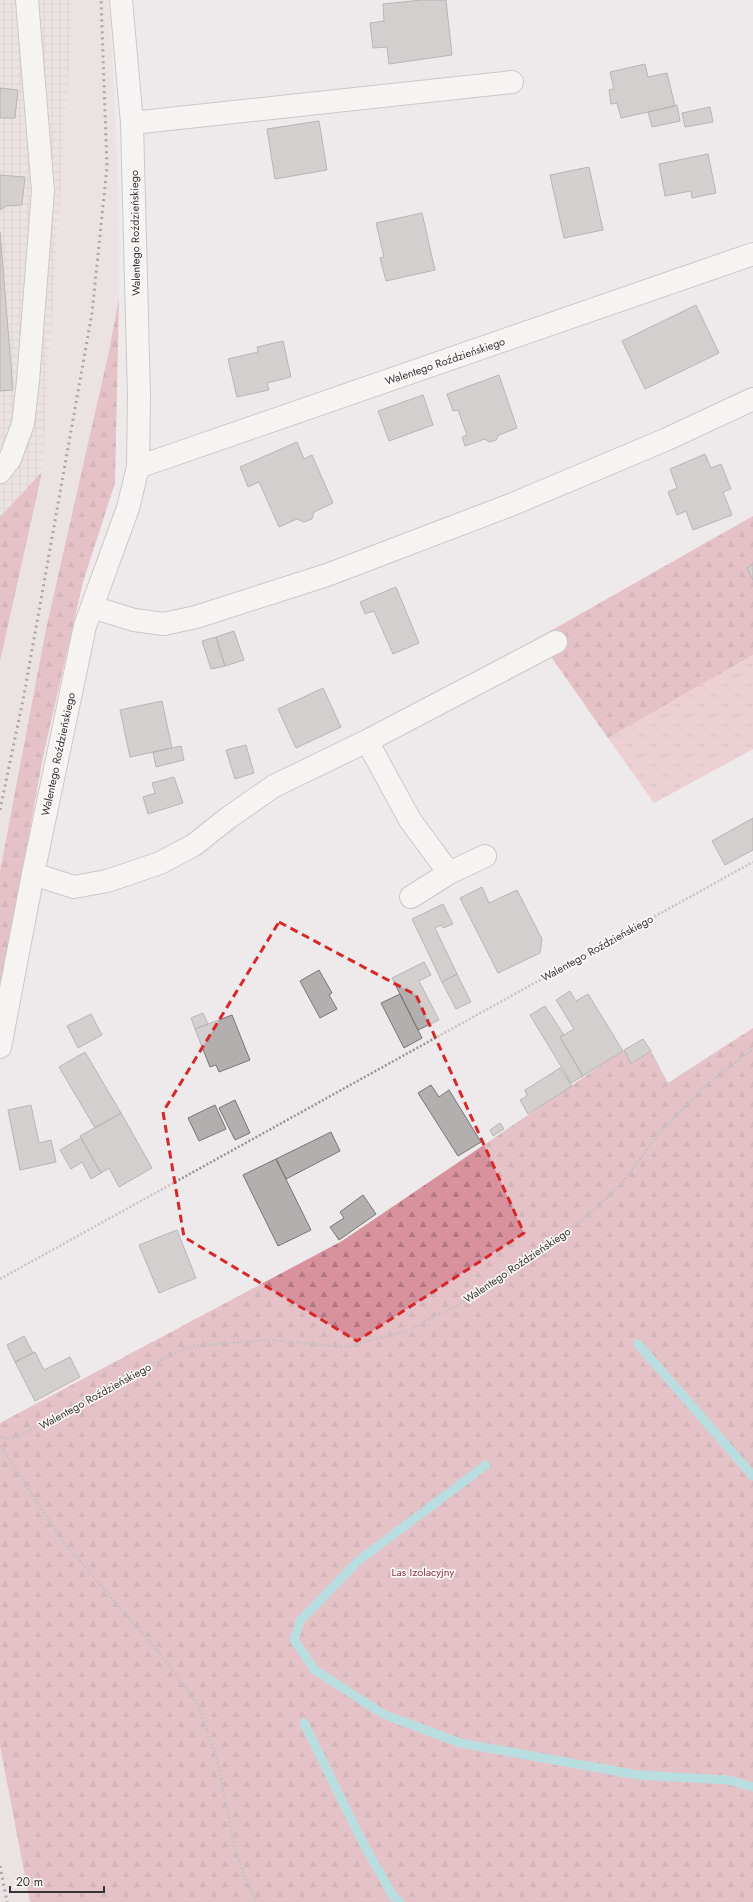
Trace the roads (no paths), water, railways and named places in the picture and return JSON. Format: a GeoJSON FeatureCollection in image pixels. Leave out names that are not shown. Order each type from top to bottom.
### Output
{"type":"FeatureCollection","features":[{"type":"Feature","properties":{"kind":"street"},"geometry":{"type":"LineString","coordinates":[[0,472],[10,459],[22,424],[28,381],[43,191],[28,0]]}},
{"type":"Feature","properties":{"kind":"street","name":"Walentego Roździeńskiego"},"geometry":{"type":"LineString","coordinates":[[0,1047],[33,874],[86,626],[128,508],[138,467],[139,396],[132,123],[121,0]]}},
{"type":"Feature","properties":{"kind":"street"},"geometry":{"type":"LineString","coordinates":[[132,123],[512,82]]}},
{"type":"Feature","properties":{"kind":"street","name":"Walentego Roździeńskiego"},"geometry":{"type":"LineString","coordinates":[[138,467],[753,254]]}},
{"type":"Feature","properties":{"kind":"street"},"geometry":{"type":"LineString","coordinates":[[92,607],[134,620],[164,624],[196,618],[327,575],[513,504],[665,440],[753,399]]}},
{"type":"Feature","properties":{"kind":"street"},"geometry":{"type":"LineString","coordinates":[[33,874],[74,887],[107,881],[160,863],[194,845],[228,818],[274,786],[367,741],[556,642]]}},
{"type":"Feature","properties":{"kind":"street"},"geometry":{"type":"LineString","coordinates":[[367,741],[410,820],[450,873]]}},
{"type":"Feature","properties":{"kind":"street"},"geometry":{"type":"LineString","coordinates":[[411,897],[450,873],[485,856]]}},
{"type":"Feature","properties":{"kind":"waterway"},"geometry":{"type":"LineString","coordinates":[[638,1344],[753,1476]]}},
{"type":"Feature","properties":{"kind":"waterway"},"geometry":{"type":"LineString","coordinates":[[486,1465],[358,1561],[300,1621],[294,1640],[315,1670],[383,1714],[460,1743],[638,1775],[729,1780],[753,1787]]}},
{"type":"Feature","properties":{"kind":"waterway"},"geometry":{"type":"LineString","coordinates":[[304,1723],[363,1843],[393,1896],[400,1902]]}},
{"type":"Feature","properties":{"kind":"railway"},"geometry":{"type":"LineString","coordinates":[[0,810],[24,695],[92,313],[107,167],[101,0]]}},
{"type":"Feature","properties":{"kind":"railway"},"geometry":{"type":"LineString","coordinates":[[0,1866],[7,1902]]}},
{"type":"Feature","properties":{"kind":"park label","name":"Las Izolacyjny"},"geometry":{"type":"Point","coordinates":[423,1572]}}]}
